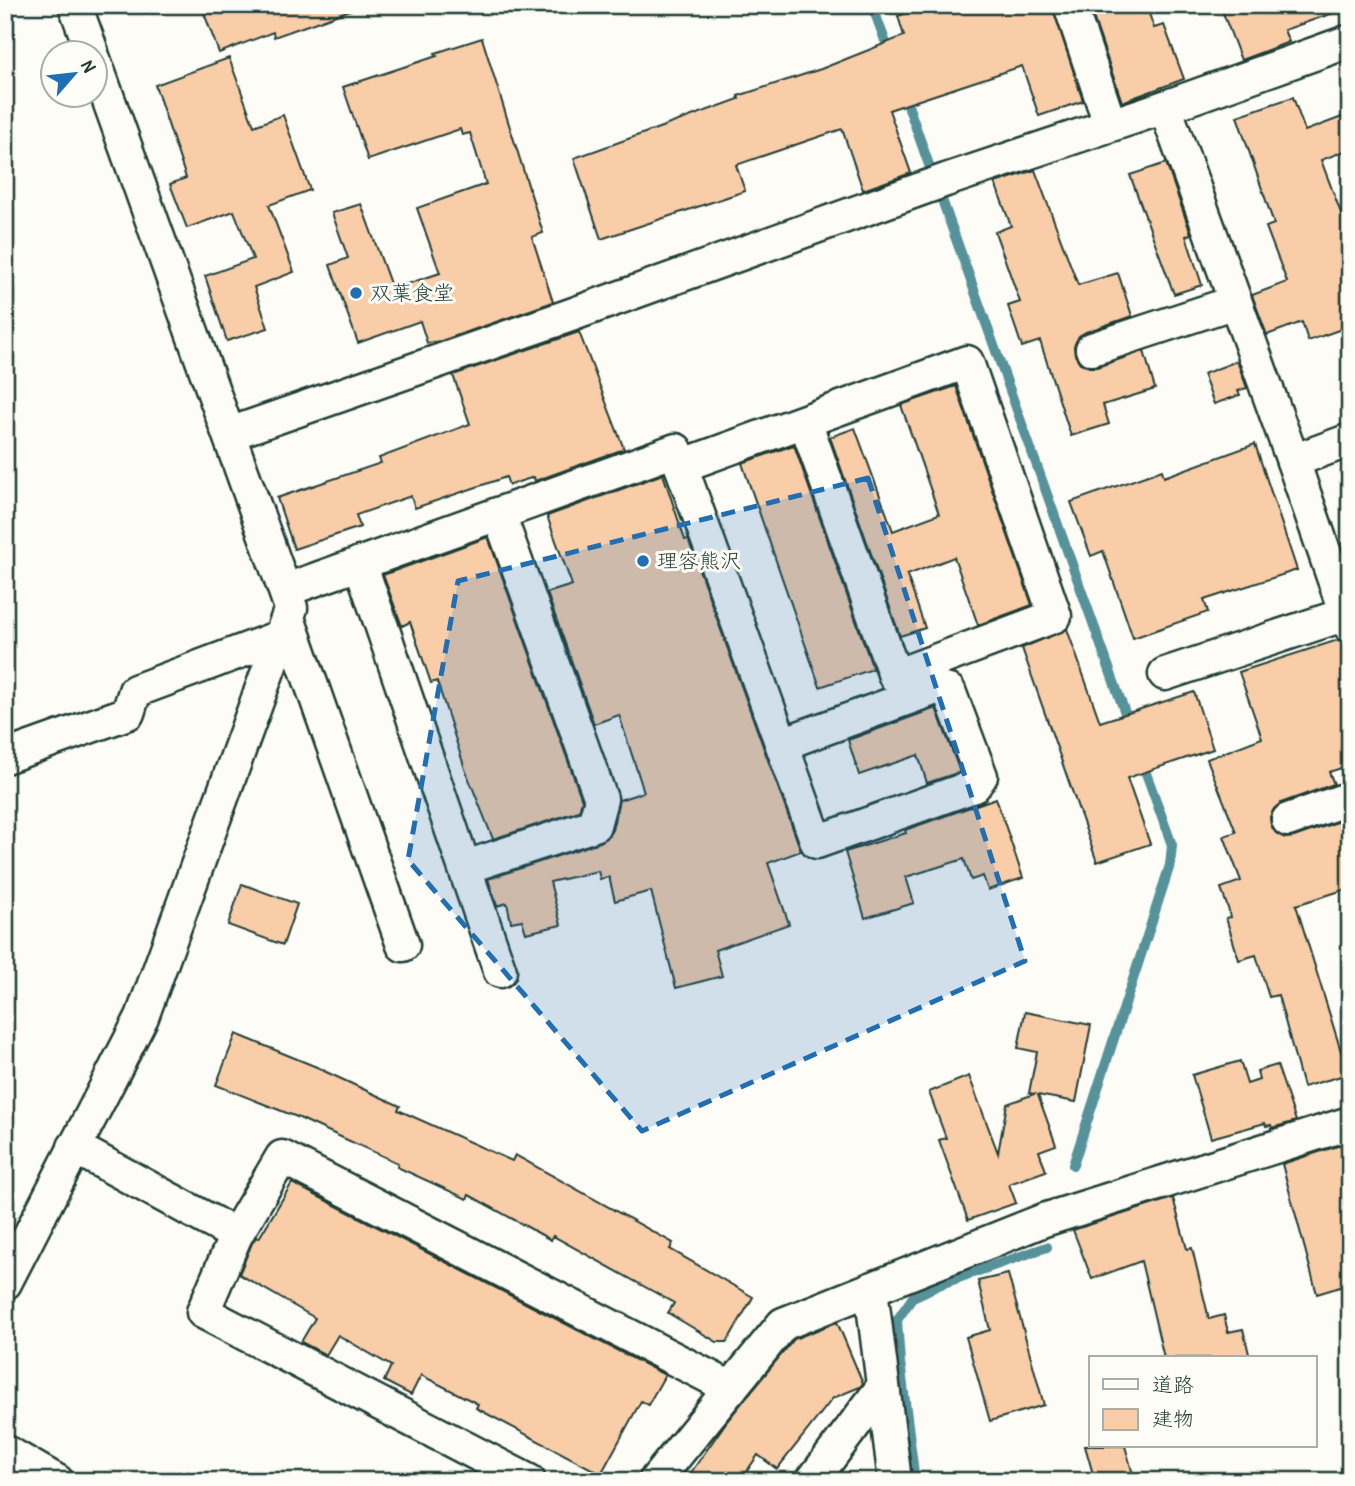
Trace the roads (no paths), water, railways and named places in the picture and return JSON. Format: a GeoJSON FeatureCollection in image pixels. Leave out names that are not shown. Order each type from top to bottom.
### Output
{"type":"FeatureCollection","features":[{"type":"Feature","properties":{"kind":"lane"},"geometry":{"type":"LineString","coordinates":[[75,5],[87,38]]}},
{"type":"Feature","properties":{"kind":"lane"},"geometry":{"type":"LineString","coordinates":[[1070,5],[1110,124]]}},
{"type":"Feature","properties":{"kind":"lane"},"geometry":{"type":"LineString","coordinates":[[229,434],[1350,41]]}},
{"type":"Feature","properties":{"kind":"lane"},"geometry":{"type":"LineString","coordinates":[[108,98],[229,434],[285,615],[403,945]]}},
{"type":"Feature","properties":{"kind":"lane"},"geometry":{"type":"LineString","coordinates":[[1165,107],[1348,620],[1165,674]]}},
{"type":"Feature","properties":{"kind":"lane"},"geometry":{"type":"LineString","coordinates":[[1092,349],[1235,302]]}},
{"type":"Feature","properties":{"kind":"lane"},"geometry":{"type":"LineString","coordinates":[[681,466],[967,362],[1055,616],[782,744]]}},
{"type":"Feature","properties":{"kind":"lane"},"geometry":{"type":"LineString","coordinates":[[5,757],[128,713],[135,691],[285,615],[360,563],[676,450],[817,842],[974,786],[981,776],[949,691],[932,675],[895,676],[805,421]]}},
{"type":"Feature","properties":{"kind":"lane"},"geometry":{"type":"LineString","coordinates":[[1293,461],[1350,440]]}},
{"type":"Feature","properties":{"kind":"lane"},"geometry":{"type":"LineString","coordinates":[[466,867],[594,825],[601,799],[499,514]]}},
{"type":"Feature","properties":{"kind":"lane"},"geometry":{"type":"LineString","coordinates":[[360,563],[500,971]]}},
{"type":"Feature","properties":{"kind":"lane"},"geometry":{"type":"LineString","coordinates":[[5,1283],[142,1017],[285,615]]}},
{"type":"Feature","properties":{"kind":"lane"},"geometry":{"type":"LineString","coordinates":[[1289,820],[1350,798]]}},
{"type":"Feature","properties":{"kind":"lane"},"geometry":{"type":"LineString","coordinates":[[655,1481],[783,1324],[1044,1220],[1350,1123]]}},
{"type":"Feature","properties":{"kind":"lane"},"geometry":{"type":"LineString","coordinates":[[74,1147],[236,1235]]}},
{"type":"Feature","properties":{"kind":"lane"},"geometry":{"type":"LineString","coordinates":[[529,1481],[203,1312],[236,1235],[282,1157],[732,1388]]}},
{"type":"Feature","properties":{"kind":"lane"},"geometry":{"type":"LineString","coordinates":[[871,1289],[895,1481]]}},
{"type":"Feature","properties":{"kind":"lane"},"geometry":{"type":"LineString","coordinates":[[812,1481],[882,1388]]}},
{"type":"Feature","properties":{"kind":"lane"},"geometry":{"type":"LineString","coordinates":[[5,1451],[57,1481]]}},
{"type":"Feature","properties":{"kind":"waterway"},"geometry":{"type":"LineString","coordinates":[[872,5],[890,54]]}},
{"type":"Feature","properties":{"kind":"waterway"},"geometry":{"type":"LineString","coordinates":[[903,91],[929,165]]}},
{"type":"Feature","properties":{"kind":"waterway"},"geometry":{"type":"LineString","coordinates":[[941,197],[1129,724]]}},
{"type":"Feature","properties":{"kind":"waterway"},"geometry":{"type":"LineString","coordinates":[[1073,1165],[1170,865],[1172,845],[1142,762]]}},
{"type":"Feature","properties":{"kind":"waterway"},"geometry":{"type":"LineString","coordinates":[[915,1481],[897,1320],[913,1297],[941,1284],[1047,1247]]}},
{"type":"Feature","properties":{"kind":"place","name":"双葉食堂"},"geometry":{"type":"Point","coordinates":[356,293]}},
{"type":"Feature","properties":{"kind":"place","name":"理容熊沢"},"geometry":{"type":"Point","coordinates":[643,561]}}]}
